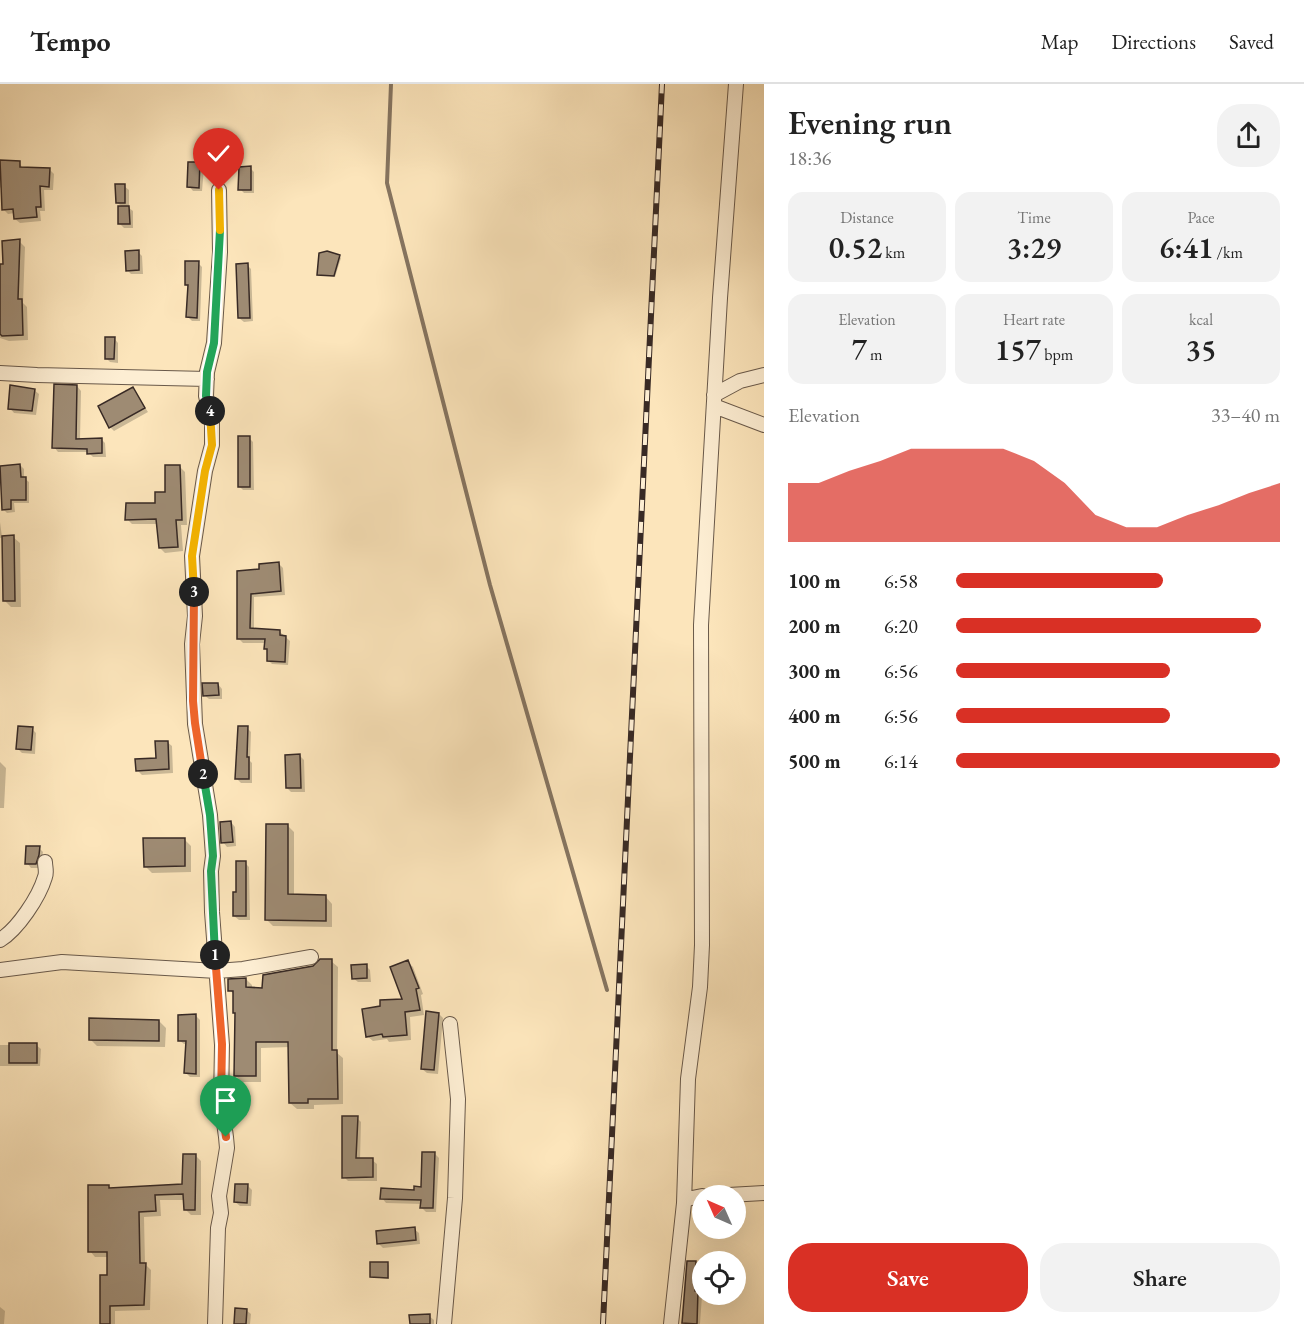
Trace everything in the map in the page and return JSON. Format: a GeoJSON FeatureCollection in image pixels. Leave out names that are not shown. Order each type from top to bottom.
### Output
{"type":"FeatureCollection","features":[{"type":"Feature","properties":{"kind":"street"},"geometry":{"type":"LineString","coordinates":[[671,1324],[684,1203],[688,1079],[700,987],[702,945],[701,625],[736,84]]}},
{"type":"Feature","properties":{"kind":"street"},"geometry":{"type":"LineString","coordinates":[[215,1324],[218,1228],[221,1213],[219,1196],[226,1148],[221,1101],[222,1044],[212,912],[213,856],[210,815],[193,701],[192,644],[195,616],[192,556],[205,471],[212,445],[212,422],[206,396],[214,343],[220,252],[219,190]]}},
{"type":"Feature","properties":{"kind":"street"},"geometry":{"type":"LineString","coordinates":[[0,373],[207,379]]}},
{"type":"Feature","properties":{"kind":"street"},"geometry":{"type":"LineString","coordinates":[[714,400],[740,381],[764,375]]}},
{"type":"Feature","properties":{"kind":"street"},"geometry":{"type":"LineString","coordinates":[[714,400],[764,425]]}},
{"type":"Feature","properties":{"kind":"street"},"geometry":{"type":"LineString","coordinates":[[0,940],[15,929],[23,918],[46,875],[45,862]]}},
{"type":"Feature","properties":{"kind":"street"},"geometry":{"type":"LineString","coordinates":[[0,970],[62,962],[217,971],[243,969],[311,957]]}},
{"type":"Feature","properties":{"kind":"street"},"geometry":{"type":"LineString","coordinates":[[444,1324],[455,1198],[458,1099],[450,1024]]}},
{"type":"Feature","properties":{"kind":"street"},"geometry":{"type":"LineString","coordinates":[[746,1194],[764,1193]]}},
{"type":"Feature","properties":{"kind":"street"},"geometry":{"type":"LineString","coordinates":[[684,1203],[687,1198],[692,1197]]}},
{"type":"Feature","properties":{"kind":"building"},"geometry":{"type":"Polygon","coordinates":[[[0,160],[20,161],[20,167],[50,168],[49,187],[40,186],[41,207],[36,207],[37,217],[14,219],[13,209],[2,210],[0,160]]]}},
{"type":"Feature","properties":{"kind":"building"},"geometry":{"type":"Polygon","coordinates":[[[188,162],[200,162],[199,188],[187,187],[188,162]]]}},
{"type":"Feature","properties":{"kind":"building"},"geometry":{"type":"Polygon","coordinates":[[[251,166],[251,190],[238,190],[239,167],[251,166]]]}},
{"type":"Feature","properties":{"kind":"building"},"geometry":{"type":"Polygon","coordinates":[[[115,184],[125,184],[125,203],[116,203],[115,184]]]}},
{"type":"Feature","properties":{"kind":"building"},"geometry":{"type":"Polygon","coordinates":[[[118,206],[129,206],[130,224],[118,224],[118,206]]]}},
{"type":"Feature","properties":{"kind":"building"},"geometry":{"type":"Polygon","coordinates":[[[20,239],[18,299],[22,299],[23,335],[2,336],[0,334],[0,264],[3,264],[2,241],[20,239]]]}},
{"type":"Feature","properties":{"kind":"building"},"geometry":{"type":"Polygon","coordinates":[[[139,250],[139,270],[126,271],[125,251],[139,250]]]}},
{"type":"Feature","properties":{"kind":"building"},"geometry":{"type":"Polygon","coordinates":[[[327,251],[340,255],[334,276],[317,275],[319,253],[327,251]]]}},
{"type":"Feature","properties":{"kind":"building"},"geometry":{"type":"Polygon","coordinates":[[[185,261],[199,261],[197,318],[186,317],[188,285],[185,285],[185,261]]]}},
{"type":"Feature","properties":{"kind":"building"},"geometry":{"type":"Polygon","coordinates":[[[248,263],[250,318],[238,318],[236,264],[248,263]]]}},
{"type":"Feature","properties":{"kind":"building"},"geometry":{"type":"Polygon","coordinates":[[[105,337],[115,337],[114,359],[105,359],[105,337]]]}},
{"type":"Feature","properties":{"kind":"building"},"geometry":{"type":"Polygon","coordinates":[[[54,384],[77,385],[76,439],[102,438],[102,453],[87,454],[87,449],[52,448],[54,384]]]}},
{"type":"Feature","properties":{"kind":"building"},"geometry":{"type":"Polygon","coordinates":[[[10,385],[35,389],[32,411],[8,409],[10,385]]]}},
{"type":"Feature","properties":{"kind":"building"},"geometry":{"type":"Polygon","coordinates":[[[133,387],[145,408],[109,428],[98,406],[133,387]]]}},
{"type":"Feature","properties":{"kind":"building"},"geometry":{"type":"Polygon","coordinates":[[[238,436],[250,436],[250,487],[238,487],[238,436]]]}},
{"type":"Feature","properties":{"kind":"building"},"geometry":{"type":"Polygon","coordinates":[[[20,464],[21,477],[26,477],[26,500],[11,500],[11,509],[2,510],[0,466],[20,464]]]}},
{"type":"Feature","properties":{"kind":"building"},"geometry":{"type":"Polygon","coordinates":[[[165,465],[180,465],[182,520],[176,520],[178,547],[159,548],[156,519],[125,520],[126,503],[155,503],[155,492],[165,492],[165,465]]]}},
{"type":"Feature","properties":{"kind":"building"},"geometry":{"type":"Polygon","coordinates":[[[14,535],[15,601],[3,601],[2,536],[14,535]]]}},
{"type":"Feature","properties":{"kind":"building"},"geometry":{"type":"Polygon","coordinates":[[[279,562],[281,591],[251,594],[250,628],[280,630],[280,635],[286,636],[285,662],[267,661],[267,649],[264,649],[265,639],[237,639],[237,571],[259,569],[259,564],[279,562]]]}},
{"type":"Feature","properties":{"kind":"building"},"geometry":{"type":"Polygon","coordinates":[[[202,683],[218,683],[219,695],[203,696],[202,683]]]}},
{"type":"Feature","properties":{"kind":"building"},"geometry":{"type":"Polygon","coordinates":[[[18,726],[33,727],[31,750],[16,749],[18,726]]]}},
{"type":"Feature","properties":{"kind":"building"},"geometry":{"type":"Polygon","coordinates":[[[238,726],[248,726],[249,779],[235,779],[238,726]]]}},
{"type":"Feature","properties":{"kind":"building"},"geometry":{"type":"Polygon","coordinates":[[[155,741],[168,741],[169,769],[136,771],[135,759],[156,758],[155,741]]]}},
{"type":"Feature","properties":{"kind":"building"},"geometry":{"type":"Polygon","coordinates":[[[300,754],[301,788],[286,788],[285,755],[300,754]]]}},
{"type":"Feature","properties":{"kind":"building"},"geometry":{"type":"Polygon","coordinates":[[[231,821],[233,842],[221,843],[220,822],[231,821]]]}},
{"type":"Feature","properties":{"kind":"building"},"geometry":{"type":"Polygon","coordinates":[[[266,824],[288,824],[288,894],[326,895],[326,921],[265,920],[266,824]]]}},
{"type":"Feature","properties":{"kind":"building"},"geometry":{"type":"Polygon","coordinates":[[[143,838],[185,838],[185,866],[144,867],[143,838]]]}},
{"type":"Feature","properties":{"kind":"building"},"geometry":{"type":"Polygon","coordinates":[[[26,846],[40,846],[36,864],[25,864],[26,846]]]}},
{"type":"Feature","properties":{"kind":"building"},"geometry":{"type":"Polygon","coordinates":[[[236,861],[246,861],[246,916],[233,916],[236,861]]]}},
{"type":"Feature","properties":{"kind":"building"},"geometry":{"type":"Polygon","coordinates":[[[320,959],[332,959],[332,1050],[337,1050],[338,1099],[308,1099],[308,1103],[289,1103],[288,1042],[256,1042],[256,1076],[234,1076],[235,1013],[233,1013],[233,991],[228,991],[228,979],[246,978],[246,987],[262,988],[263,975],[313,966],[320,959]]]}},
{"type":"Feature","properties":{"kind":"building"},"geometry":{"type":"Polygon","coordinates":[[[408,960],[419,988],[416,989],[420,1010],[405,1012],[407,1035],[383,1037],[382,1034],[366,1037],[362,1009],[380,1006],[380,1000],[402,999],[390,967],[408,960]]]}},
{"type":"Feature","properties":{"kind":"building"},"geometry":{"type":"Polygon","coordinates":[[[367,964],[367,978],[352,979],[351,965],[367,964]]]}},
{"type":"Feature","properties":{"kind":"building"},"geometry":{"type":"Polygon","coordinates":[[[426,1011],[439,1013],[434,1070],[421,1069],[426,1011]]]}},
{"type":"Feature","properties":{"kind":"building"},"geometry":{"type":"Polygon","coordinates":[[[196,1014],[196,1074],[184,1073],[186,1041],[178,1041],[178,1015],[196,1014]]]}},
{"type":"Feature","properties":{"kind":"building"},"geometry":{"type":"Polygon","coordinates":[[[89,1018],[159,1020],[159,1041],[89,1040],[89,1018]]]}},
{"type":"Feature","properties":{"kind":"building"},"geometry":{"type":"Polygon","coordinates":[[[9,1043],[37,1043],[37,1063],[9,1063],[9,1043]]]}},
{"type":"Feature","properties":{"kind":"building"},"geometry":{"type":"Polygon","coordinates":[[[342,1116],[358,1116],[356,1158],[373,1158],[373,1177],[342,1178],[342,1116]]]}},
{"type":"Feature","properties":{"kind":"building"},"geometry":{"type":"Polygon","coordinates":[[[422,1152],[435,1152],[433,1208],[420,1208],[421,1200],[380,1199],[381,1188],[414,1190],[414,1186],[421,1187],[422,1152]]]}},
{"type":"Feature","properties":{"kind":"building"},"geometry":{"type":"Polygon","coordinates":[[[183,1154],[196,1154],[195,1210],[184,1210],[183,1194],[155,1195],[156,1211],[139,1212],[140,1263],[146,1263],[144,1305],[110,1306],[110,1324],[100,1324],[100,1275],[107,1275],[107,1252],[88,1252],[88,1185],[109,1185],[109,1188],[182,1184],[183,1154]]]}},
{"type":"Feature","properties":{"kind":"building"},"geometry":{"type":"Polygon","coordinates":[[[235,1184],[248,1184],[247,1203],[234,1202],[235,1184]]]}},
{"type":"Feature","properties":{"kind":"building"},"geometry":{"type":"Polygon","coordinates":[[[415,1227],[416,1240],[377,1244],[376,1231],[415,1227]]]}},
{"type":"Feature","properties":{"kind":"building"},"geometry":{"type":"Polygon","coordinates":[[[687,1261],[692,1261],[692,1305],[698,1305],[697,1324],[682,1323],[687,1261]]]}},
{"type":"Feature","properties":{"kind":"building"},"geometry":{"type":"Polygon","coordinates":[[[370,1262],[388,1262],[388,1278],[370,1277],[370,1262]]]}},
{"type":"Feature","properties":{"kind":"building"},"geometry":{"type":"Polygon","coordinates":[[[235,1308],[247,1309],[246,1324],[234,1324],[235,1308]]]}},
{"type":"Feature","properties":{"kind":"building"},"geometry":{"type":"Polygon","coordinates":[[[430,1314],[430,1324],[410,1324],[409,1315],[430,1314]]]}},
{"type":"Feature","properties":{"kind":"waterway"},"geometry":{"type":"LineString","coordinates":[[391,84],[387,183],[490,585],[607,990]]}},
{"type":"Feature","properties":{"kind":"railway"},"geometry":{"type":"LineString","coordinates":[[603,1324],[662,84]]}},
{"type":"Feature","properties":{"kind":"route"},"geometry":{"type":"LineString","coordinates":[[219,190],[220,252],[214,343],[207,372],[206,396],[212,422],[212,445],[205,471],[192,556],[195,616],[192,644],[195,723],[210,815],[213,856],[212,912],[222,1044],[221,1101],[226,1137]]}}]}
